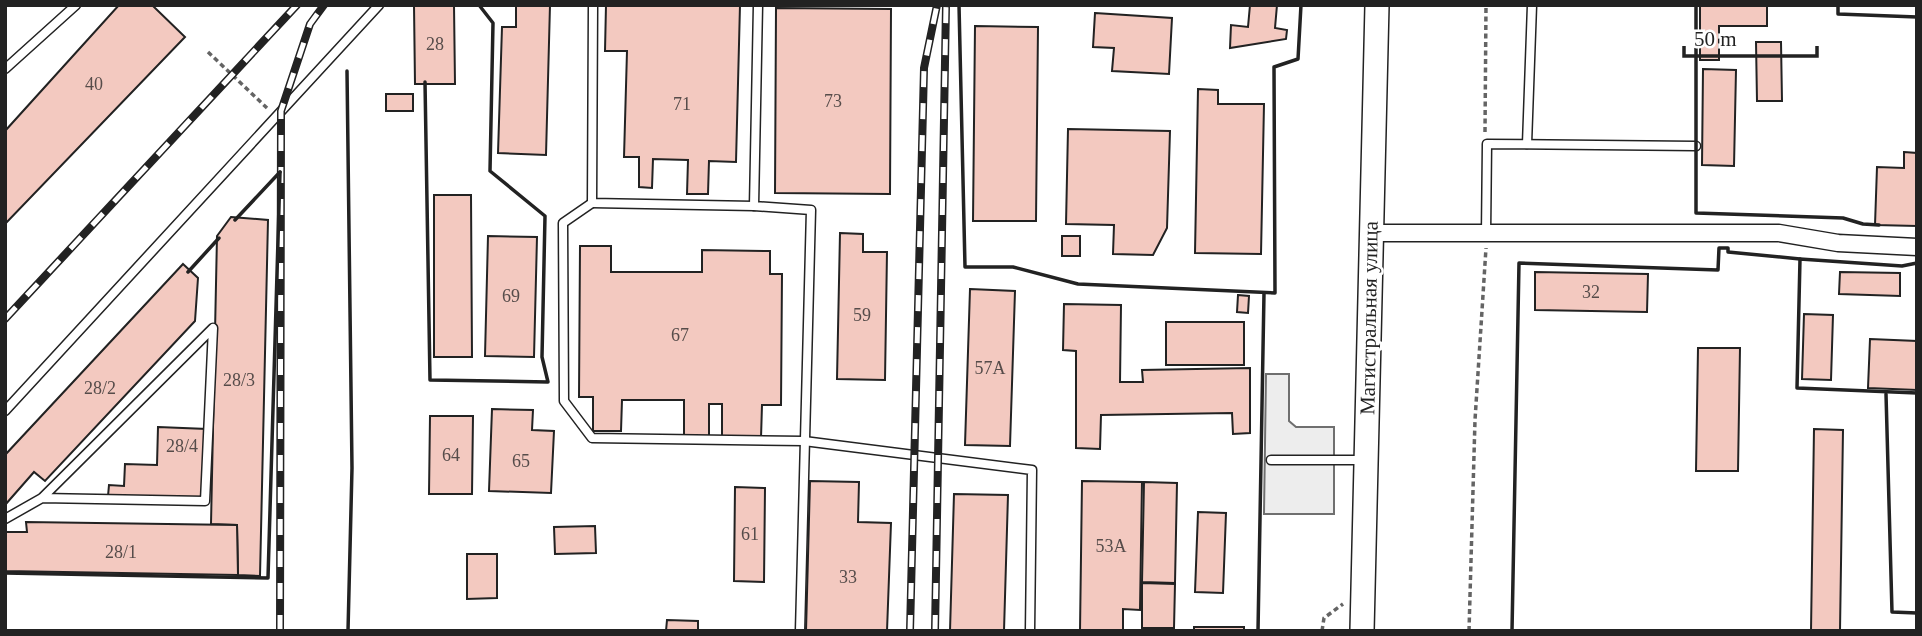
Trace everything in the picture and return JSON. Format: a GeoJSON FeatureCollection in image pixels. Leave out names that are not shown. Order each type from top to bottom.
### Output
{"type":"FeatureCollection","features":[{"type":"Feature","properties":{"kind":"main road","name":"Магистральная улица"},"geometry":{"type":"LineString","coordinates":[[1362,631],[1377,5]]}},
{"type":"Feature","properties":{"kind":"street"},"geometry":{"type":"LineString","coordinates":[[1371,233],[1779,233],[1838,243],[1917,247]]}},
{"type":"Feature","properties":{"kind":"lane"},"geometry":{"type":"LineString","coordinates":[[5,69],[76,5]]}},
{"type":"Feature","properties":{"kind":"lane"},"geometry":{"type":"LineString","coordinates":[[5,411],[379,5]]}},
{"type":"Feature","properties":{"kind":"lane"},"geometry":{"type":"LineString","coordinates":[[592,202],[593,5]]}},
{"type":"Feature","properties":{"kind":"lane"},"geometry":{"type":"LineString","coordinates":[[754,206],[758,5]]}},
{"type":"Feature","properties":{"kind":"lane"},"geometry":{"type":"LineString","coordinates":[[1527,144],[1532,5]]}},
{"type":"Feature","properties":{"kind":"lane"},"geometry":{"type":"LineString","coordinates":[[1486,234],[1487,144],[1696,146]]}},
{"type":"Feature","properties":{"kind":"lane"},"geometry":{"type":"LineString","coordinates":[[800,631],[804,441],[811,210],[592,202],[563,223],[564,401],[592,438],[804,441],[1032,470],[1030,631]]}},
{"type":"Feature","properties":{"kind":"lane"},"geometry":{"type":"LineString","coordinates":[[5,519],[42,498],[213,328],[205,501],[42,498]]}},
{"type":"Feature","properties":{"kind":"lane"},"geometry":{"type":"LineString","coordinates":[[1271,460],[1366,460]]}},
{"type":"Feature","properties":{"kind":"path"},"geometry":{"type":"LineString","coordinates":[[1486,5],[1483,124],[1487,144]]}},
{"type":"Feature","properties":{"kind":"path"},"geometry":{"type":"LineString","coordinates":[[208,52],[276,117]]}},
{"type":"Feature","properties":{"kind":"path"},"geometry":{"type":"LineString","coordinates":[[1469,631],[1475,420],[1486,234]]}},
{"type":"Feature","properties":{"kind":"path"},"geometry":{"type":"LineString","coordinates":[[1322,631],[1324,618],[1346,602]]}},
{"type":"Feature","properties":{"kind":"shaded area"},"geometry":{"type":"Polygon","coordinates":[[[1266,374],[1289,374],[1289,421],[1296,427],[1334,427],[1334,514],[1264,514],[1266,374]]]}},
{"type":"Feature","properties":{"kind":"building"},"geometry":{"type":"Polygon","coordinates":[[[119,5],[152,5],[185,37],[5,224],[5,131],[119,5]]]}},
{"type":"Feature","properties":{"kind":"building"},"geometry":{"type":"Polygon","coordinates":[[[414,5],[454,5],[455,84],[415,84],[414,5]]]}},
{"type":"Feature","properties":{"kind":"building"},"geometry":{"type":"Polygon","coordinates":[[[516,5],[550,5],[546,155],[498,153],[502,27],[516,27],[516,5]]]}},
{"type":"Feature","properties":{"kind":"building"},"geometry":{"type":"Polygon","coordinates":[[[606,5],[740,5],[736,162],[709,161],[708,194],[687,194],[688,160],[653,159],[652,188],[639,187],[639,157],[624,157],[627,51],[605,51],[606,5]]]}},
{"type":"Feature","properties":{"kind":"building"},"geometry":{"type":"Polygon","coordinates":[[[1250,5],[1277,5],[1275,28],[1287,30],[1286,39],[1230,48],[1231,25],[1248,27],[1250,5]]]}},
{"type":"Feature","properties":{"kind":"building"},"geometry":{"type":"Polygon","coordinates":[[[1700,5],[1767,5],[1767,26],[1719,26],[1719,60],[1700,60],[1700,5]]]}},
{"type":"Feature","properties":{"kind":"building"},"geometry":{"type":"Polygon","coordinates":[[[776,8],[891,9],[890,194],[775,193],[776,8]]]}},
{"type":"Feature","properties":{"kind":"building"},"geometry":{"type":"Polygon","coordinates":[[[1095,13],[1172,18],[1169,74],[1112,71],[1114,48],[1093,47],[1095,13]]]}},
{"type":"Feature","properties":{"kind":"building"},"geometry":{"type":"Polygon","coordinates":[[[975,26],[1038,27],[1036,221],[973,221],[975,26]]]}},
{"type":"Feature","properties":{"kind":"building"},"geometry":{"type":"Polygon","coordinates":[[[1756,42],[1781,42],[1782,101],[1757,101],[1756,42]]]}},
{"type":"Feature","properties":{"kind":"building"},"geometry":{"type":"Polygon","coordinates":[[[1703,69],[1736,70],[1734,166],[1702,165],[1703,69]]]}},
{"type":"Feature","properties":{"kind":"building"},"geometry":{"type":"Polygon","coordinates":[[[1198,89],[1218,90],[1218,104],[1264,104],[1261,254],[1195,253],[1198,89]]]}},
{"type":"Feature","properties":{"kind":"building"},"geometry":{"type":"Polygon","coordinates":[[[386,94],[413,94],[413,111],[386,111],[386,94]]]}},
{"type":"Feature","properties":{"kind":"building"},"geometry":{"type":"Polygon","coordinates":[[[1068,129],[1170,131],[1167,228],[1153,255],[1113,254],[1114,225],[1066,224],[1068,129]]]}},
{"type":"Feature","properties":{"kind":"building"},"geometry":{"type":"Polygon","coordinates":[[[1904,152],[1917,153],[1917,226],[1875,225],[1877,167],[1904,168],[1904,152]]]}},
{"type":"Feature","properties":{"kind":"building"},"geometry":{"type":"Polygon","coordinates":[[[434,195],[471,195],[472,357],[434,357],[434,195]]]}},
{"type":"Feature","properties":{"kind":"building"},"geometry":{"type":"Polygon","coordinates":[[[231,217],[268,220],[260,576],[238,575],[237,525],[211,524],[217,236],[231,217]]]}},
{"type":"Feature","properties":{"kind":"building"},"geometry":{"type":"Polygon","coordinates":[[[840,233],[863,234],[863,252],[887,252],[885,380],[837,379],[840,233]]]}},
{"type":"Feature","properties":{"kind":"building"},"geometry":{"type":"Polygon","coordinates":[[[488,236],[537,237],[534,357],[485,356],[488,236]]]}},
{"type":"Feature","properties":{"kind":"building"},"geometry":{"type":"Polygon","coordinates":[[[1062,236],[1080,236],[1080,256],[1062,256],[1062,236]]]}},
{"type":"Feature","properties":{"kind":"building"},"geometry":{"type":"Polygon","coordinates":[[[580,246],[611,246],[611,272],[702,272],[702,250],[770,251],[770,274],[782,274],[781,405],[762,405],[761,438],[722,438],[722,404],[709,404],[709,436],[684,436],[684,400],[622,400],[621,431],[593,431],[593,397],[579,397],[580,246]]]}},
{"type":"Feature","properties":{"kind":"building"},"geometry":{"type":"Polygon","coordinates":[[[183,264],[198,278],[195,321],[45,481],[34,472],[5,505],[5,455],[183,264]]]}},
{"type":"Feature","properties":{"kind":"building"},"geometry":{"type":"Polygon","coordinates":[[[1535,272],[1648,274],[1647,312],[1535,310],[1535,272]]]}},
{"type":"Feature","properties":{"kind":"building"},"geometry":{"type":"Polygon","coordinates":[[[1840,272],[1900,273],[1900,296],[1839,294],[1840,272]]]}},
{"type":"Feature","properties":{"kind":"building"},"geometry":{"type":"Polygon","coordinates":[[[970,289],[1015,291],[1010,446],[965,445],[970,289]]]}},
{"type":"Feature","properties":{"kind":"building"},"geometry":{"type":"Polygon","coordinates":[[[1238,295],[1249,296],[1248,313],[1237,312],[1238,295]]]}},
{"type":"Feature","properties":{"kind":"building"},"geometry":{"type":"Polygon","coordinates":[[[1064,304],[1121,305],[1120,382],[1143,382],[1142,370],[1250,368],[1250,433],[1233,434],[1232,413],[1101,415],[1100,449],[1076,448],[1076,351],[1063,350],[1064,304]]]}},
{"type":"Feature","properties":{"kind":"building"},"geometry":{"type":"Polygon","coordinates":[[[1804,314],[1833,315],[1831,380],[1802,379],[1804,314]]]}},
{"type":"Feature","properties":{"kind":"building"},"geometry":{"type":"Polygon","coordinates":[[[1166,322],[1244,322],[1244,365],[1166,365],[1166,322]]]}},
{"type":"Feature","properties":{"kind":"building"},"geometry":{"type":"Polygon","coordinates":[[[1870,339],[1917,341],[1917,390],[1868,388],[1870,339]]]}},
{"type":"Feature","properties":{"kind":"building"},"geometry":{"type":"Polygon","coordinates":[[[1698,348],[1740,348],[1738,471],[1696,471],[1698,348]]]}},
{"type":"Feature","properties":{"kind":"building"},"geometry":{"type":"Polygon","coordinates":[[[492,409],[533,410],[532,430],[554,431],[551,493],[489,491],[492,409]]]}},
{"type":"Feature","properties":{"kind":"building"},"geometry":{"type":"Polygon","coordinates":[[[430,416],[473,416],[472,494],[429,494],[430,416]]]}},
{"type":"Feature","properties":{"kind":"building"},"geometry":{"type":"Polygon","coordinates":[[[158,427],[207,429],[204,500],[108,496],[109,485],[124,486],[125,464],[157,465],[158,427]]]}},
{"type":"Feature","properties":{"kind":"building"},"geometry":{"type":"Polygon","coordinates":[[[1814,429],[1843,430],[1840,631],[1811,631],[1814,429]]]}},
{"type":"Feature","properties":{"kind":"building"},"geometry":{"type":"Polygon","coordinates":[[[810,481],[859,482],[858,522],[891,523],[887,631],[806,631],[810,481]]]}},
{"type":"Feature","properties":{"kind":"building"},"geometry":{"type":"Polygon","coordinates":[[[1082,481],[1142,482],[1140,610],[1123,609],[1123,631],[1080,631],[1082,481]]]}},
{"type":"Feature","properties":{"kind":"building"},"geometry":{"type":"Polygon","coordinates":[[[1144,482],[1177,483],[1175,583],[1142,582],[1144,482]]]}},
{"type":"Feature","properties":{"kind":"building"},"geometry":{"type":"Polygon","coordinates":[[[735,487],[765,488],[764,582],[734,581],[735,487]]]}},
{"type":"Feature","properties":{"kind":"building"},"geometry":{"type":"Polygon","coordinates":[[[954,494],[1008,495],[1004,631],[950,631],[954,494]]]}},
{"type":"Feature","properties":{"kind":"building"},"geometry":{"type":"Polygon","coordinates":[[[1198,512],[1226,513],[1223,593],[1195,592],[1198,512]]]}},
{"type":"Feature","properties":{"kind":"building"},"geometry":{"type":"Polygon","coordinates":[[[26,522],[237,525],[238,575],[5,571],[5,532],[27,532],[26,522]]]}},
{"type":"Feature","properties":{"kind":"building"},"geometry":{"type":"Polygon","coordinates":[[[595,526],[596,553],[555,554],[554,527],[595,526]]]}},
{"type":"Feature","properties":{"kind":"building"},"geometry":{"type":"Polygon","coordinates":[[[467,554],[497,554],[497,598],[467,599],[467,554]]]}},
{"type":"Feature","properties":{"kind":"building"},"geometry":{"type":"Polygon","coordinates":[[[1142,583],[1175,584],[1174,628],[1142,628],[1142,583]]]}},
{"type":"Feature","properties":{"kind":"building"},"geometry":{"type":"Polygon","coordinates":[[[667,620],[698,621],[698,631],[666,631],[667,620]]]}},
{"type":"Feature","properties":{"kind":"building"},"geometry":{"type":"Polygon","coordinates":[[[1194,627],[1244,627],[1244,631],[1194,631],[1194,627]]]}},
{"type":"Feature","properties":{"kind":"railway"},"geometry":{"type":"LineString","coordinates":[[5,319],[297,5]]}},
{"type":"Feature","properties":{"kind":"railway"},"geometry":{"type":"LineString","coordinates":[[280,631],[281,111],[310,24],[324,5]]}},
{"type":"Feature","properties":{"kind":"railway"},"geometry":{"type":"LineString","coordinates":[[910,631],[924,68],[937,5]]}},
{"type":"Feature","properties":{"kind":"railway"},"geometry":{"type":"LineString","coordinates":[[935,631],[946,5]]}},
{"type":"Feature","properties":{"kind":"wall"},"geometry":{"type":"LineString","coordinates":[[425,82],[430,380],[548,382],[542,357],[545,216],[490,171],[493,23],[479,5]]}},
{"type":"Feature","properties":{"kind":"wall"},"geometry":{"type":"LineString","coordinates":[[959,5],[965,267],[1013,267],[1078,284],[1275,293],[1274,67],[1298,59],[1301,5]]}},
{"type":"Feature","properties":{"kind":"wall"},"geometry":{"type":"LineString","coordinates":[[1696,5],[1696,213],[1843,218],[1879,225]]}},
{"type":"Feature","properties":{"kind":"wall"},"geometry":{"type":"LineString","coordinates":[[1838,5],[1838,14],[1917,17]]}},
{"type":"Feature","properties":{"kind":"wall"},"geometry":{"type":"LineString","coordinates":[[347,71],[352,468],[348,631]]}},
{"type":"Feature","properties":{"kind":"wall"},"geometry":{"type":"LineString","coordinates":[[235,220],[280,172]]}},
{"type":"Feature","properties":{"kind":"wall"},"geometry":{"type":"LineString","coordinates":[[5,573],[268,578],[280,172]]}},
{"type":"Feature","properties":{"kind":"wall"},"geometry":{"type":"LineString","coordinates":[[188,272],[219,238]]}},
{"type":"Feature","properties":{"kind":"wall"},"geometry":{"type":"LineString","coordinates":[[1512,631],[1519,263],[1718,270],[1719,248],[1728,248],[1728,252],[1800,259]]}},
{"type":"Feature","properties":{"kind":"wall"},"geometry":{"type":"LineString","coordinates":[[1917,263],[1902,266],[1800,259],[1797,388],[1917,393]]}},
{"type":"Feature","properties":{"kind":"wall"},"geometry":{"type":"LineString","coordinates":[[1258,631],[1264,293]]}},
{"type":"Feature","properties":{"kind":"wall"},"geometry":{"type":"LineString","coordinates":[[1886,394],[1892,612],[1917,613]]}}]}
